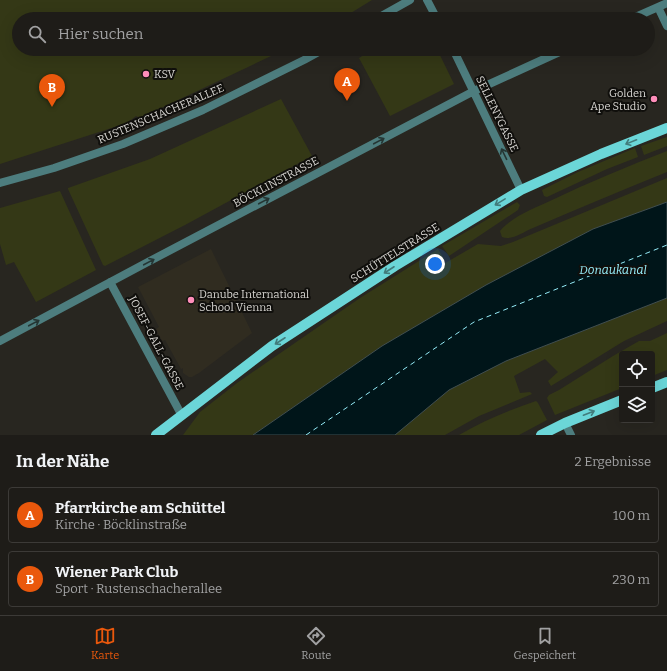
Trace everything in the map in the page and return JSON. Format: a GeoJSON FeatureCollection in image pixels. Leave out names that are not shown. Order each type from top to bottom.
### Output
{"type":"FeatureCollection","features":[{"type":"Feature","properties":{"kind":"main road","name":"SCHÜTTELSTRASSE"},"geometry":{"type":"LineString","coordinates":[[156,435],[272,346],[395,266],[520,190],[601,154],[667,128]]}},
{"type":"Feature","properties":{"kind":"main road"},"geometry":{"type":"LineString","coordinates":[[654,387],[667,382]]}},
{"type":"Feature","properties":{"kind":"main road"},"geometry":{"type":"LineString","coordinates":[[541,435],[565,423],[619,401]]}},
{"type":"Feature","properties":{"kind":"street"},"geometry":{"type":"LineString","coordinates":[[389,12],[410,0]]}},
{"type":"Feature","properties":{"kind":"street"},"geometry":{"type":"LineString","coordinates":[[427,0],[433,12]]}},
{"type":"Feature","properties":{"kind":"street"},"geometry":{"type":"LineString","coordinates":[[647,12],[667,3]]}},
{"type":"Feature","properties":{"kind":"street"},"geometry":{"type":"LineString","coordinates":[[658,7],[667,26]]}},
{"type":"Feature","properties":{"kind":"street","name":"RUSTENSCHACHERALLEE"},"geometry":{"type":"LineString","coordinates":[[0,183],[54,168],[123,144],[203,110],[311,56]]}},
{"type":"Feature","properties":{"kind":"street","name":"SELLENYGASSE"},"geometry":{"type":"LineString","coordinates":[[456,56],[474,91],[520,190]]}},
{"type":"Feature","properties":{"kind":"street","name":"BÖCKLINSTRASSE"},"geometry":{"type":"LineString","coordinates":[[0,342],[110,282],[474,91],[551,56]]}},
{"type":"Feature","properties":{"kind":"street","name":"JOSEF-GALL-GASSE"},"geometry":{"type":"LineString","coordinates":[[110,282],[182,414]]}},
{"type":"Feature","properties":{"kind":"street"},"geometry":{"type":"LineString","coordinates":[[565,423],[571,435]]}},
{"type":"Feature","properties":{"kind":"shaded area","name":"Danube International School Vienna"},"geometry":{"type":"Polygon","coordinates":[[[211,249],[252,333],[199,373],[189,377],[183,373],[183,368],[181,369],[165,340],[162,341],[156,329],[159,327],[138,287],[211,249]]]}},
{"type":"Feature","properties":{"kind":"green space"},"geometry":{"type":"Polygon","coordinates":[[[0,0],[372,0],[352,12],[12,12],[12,56],[271,56],[140,118],[136,116],[127,123],[0,164],[0,0]]]}},
{"type":"Feature","properties":{"kind":"green space"},"geometry":{"type":"Polygon","coordinates":[[[362,56],[440,56],[454,84],[390,116],[359,58],[362,56]]]}},
{"type":"Feature","properties":{"kind":"green space"},"geometry":{"type":"Polygon","coordinates":[[[281,99],[312,156],[185,225],[105,266],[103,265],[68,188],[150,159],[281,99]]]}},
{"type":"Feature","properties":{"kind":"green space"},"geometry":{"type":"Polygon","coordinates":[[[667,137],[667,146],[644,155],[641,146],[667,137]]]}},
{"type":"Feature","properties":{"kind":"green space"},"geometry":{"type":"Polygon","coordinates":[[[635,148],[638,157],[607,169],[547,197],[544,196],[542,190],[578,172],[635,148]]]}},
{"type":"Feature","properties":{"kind":"green space"},"geometry":{"type":"Polygon","coordinates":[[[667,151],[667,172],[533,228],[518,236],[510,238],[502,237],[500,231],[510,221],[524,213],[623,168],[667,151]]]}},
{"type":"Feature","properties":{"kind":"green space"},"geometry":{"type":"Polygon","coordinates":[[[667,178],[667,202],[593,229],[486,285],[382,346],[253,435],[183,435],[200,412],[237,383],[360,298],[438,249],[444,259],[432,266],[435,269],[478,244],[501,246],[513,242],[667,178]]]}},
{"type":"Feature","properties":{"kind":"green space"},"geometry":{"type":"Polygon","coordinates":[[[60,191],[96,270],[36,302],[14,262],[6,265],[0,244],[0,208],[60,191]]]}},
{"type":"Feature","properties":{"kind":"green space"},"geometry":{"type":"Polygon","coordinates":[[[517,202],[520,205],[518,210],[449,256],[442,246],[517,202]]]}},
{"type":"Feature","properties":{"kind":"green space"},"geometry":{"type":"Polygon","coordinates":[[[667,298],[667,321],[624,341],[551,386],[548,381],[558,372],[545,359],[514,376],[520,393],[530,392],[532,394],[479,416],[445,435],[395,435],[449,390],[506,361],[667,298]]]}},
{"type":"Feature","properties":{"kind":"green space"},"geometry":{"type":"Polygon","coordinates":[[[667,333],[667,370],[655,375],[655,351],[622,351],[639,341],[650,341],[667,333]]]}},
{"type":"Feature","properties":{"kind":"green space"},"geometry":{"type":"Polygon","coordinates":[[[619,353],[619,389],[555,415],[547,398],[549,395],[619,353]]]}},
{"type":"Feature","properties":{"kind":"green space"},"geometry":{"type":"Polygon","coordinates":[[[536,401],[547,420],[519,435],[459,435],[496,416],[536,401]]]}},
{"type":"Feature","properties":{"kind":"water","name":"Donaukanal"},"geometry":{"type":"Polygon","coordinates":[[[667,202],[667,298],[506,361],[449,390],[395,435],[253,435],[382,346],[486,285],[593,229],[667,202]]]}},
{"type":"Feature","properties":{"kind":"ferry route"},"geometry":{"type":"LineString","coordinates":[[306,435],[474,322],[667,245]]}},
{"type":"Feature","properties":{"kind":"place","name":"KSV"},"geometry":{"type":"Point","coordinates":[146,74]}},
{"type":"Feature","properties":{"kind":"place","name":"Golden Ape Studio"},"geometry":{"type":"Point","coordinates":[654,99]}},
{"type":"Feature","properties":{"kind":"place","name":"Pfarrkirche am Schüttel"},"geometry":{"type":"Point","coordinates":[347,101]}},
{"type":"Feature","properties":{"kind":"place","name":"Wiener Park Club"},"geometry":{"type":"Point","coordinates":[52,107]}},
{"type":"Feature","properties":{"kind":"place","name":"Danube International School Vienna"},"geometry":{"type":"Point","coordinates":[191,300]}}]}
